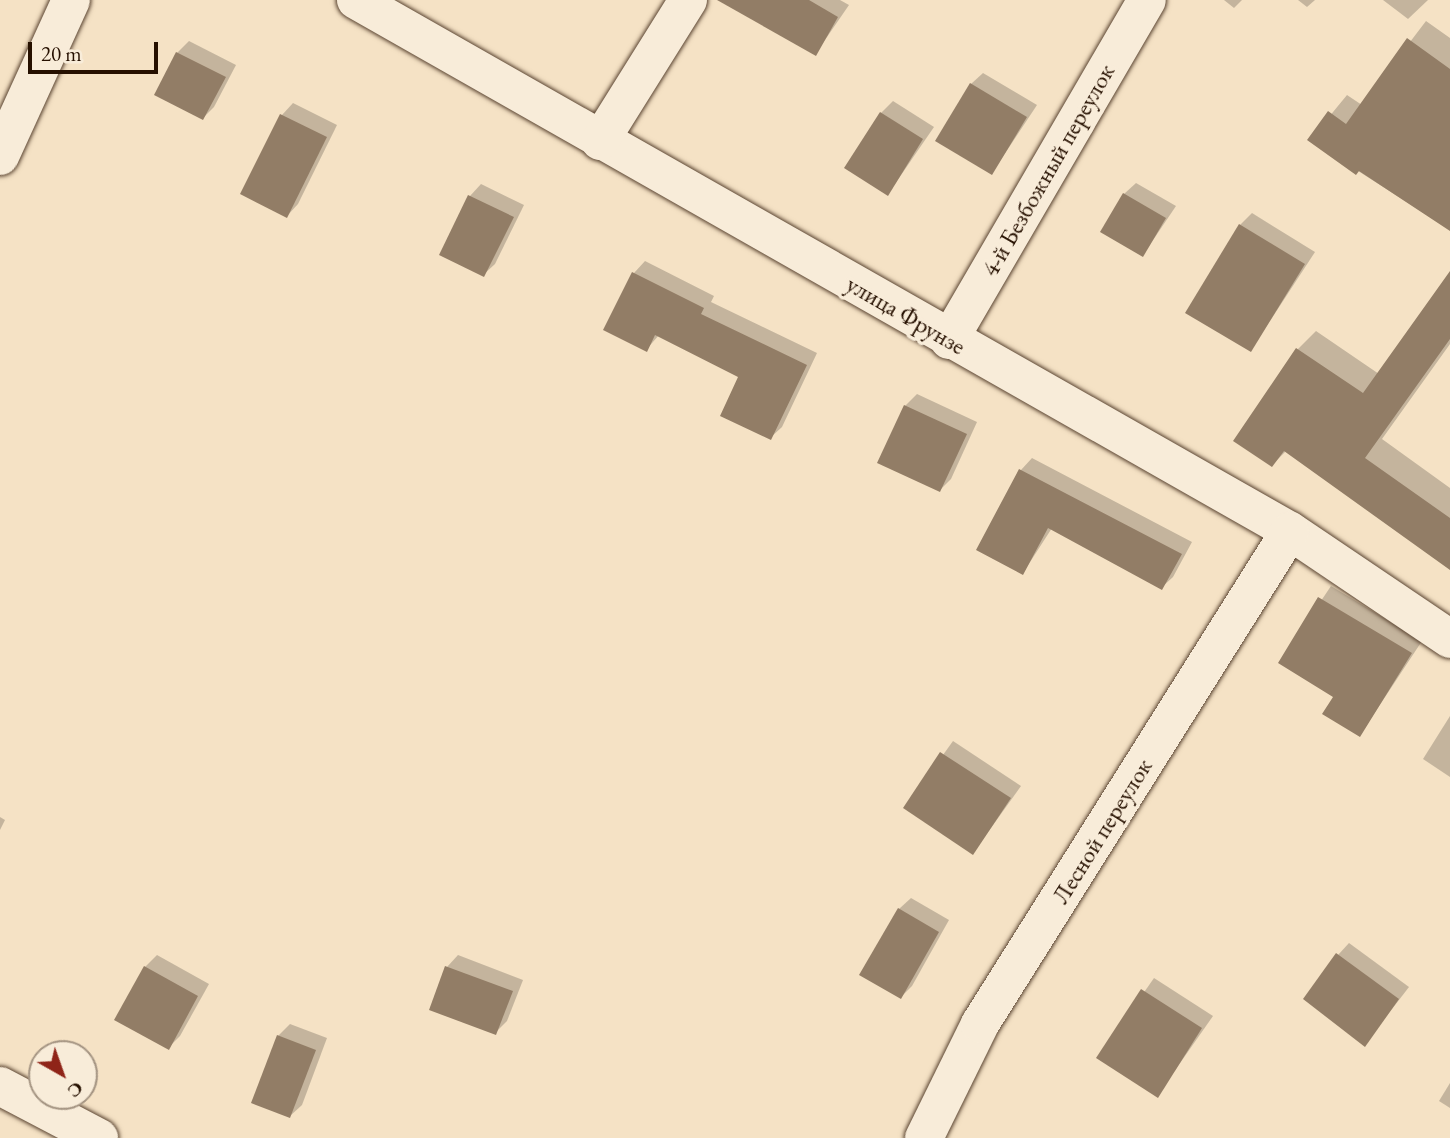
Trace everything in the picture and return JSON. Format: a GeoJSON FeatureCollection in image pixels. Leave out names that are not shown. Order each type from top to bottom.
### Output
{"type":"FeatureCollection","features":[{"type":"Feature","properties":{"kind":"street"},"geometry":{"type":"LineString","coordinates":[[0,156],[71,0]]}},
{"type":"Feature","properties":{"kind":"street","name":"улица Фрунзе"},"geometry":{"type":"LineString","coordinates":[[356,0],[949,340],[1290,531],[1450,639]]}},
{"type":"Feature","properties":{"kind":"street"},"geometry":{"type":"LineString","coordinates":[[600,141],[688,0]]}},
{"type":"Feature","properties":{"kind":"street","name":"4-й Безбожный переулок"},"geometry":{"type":"LineString","coordinates":[[949,340],[1147,0]]}},
{"type":"Feature","properties":{"kind":"street","name":"Лесной переулок"},"geometry":{"type":"LineString","coordinates":[[924,1138],[980,1024],[1290,531]]}},
{"type":"Feature","properties":{"kind":"street"},"geometry":{"type":"LineString","coordinates":[[0,1086],[99,1138]]}},
{"type":"Feature","properties":{"kind":"building"},"geometry":{"type":"Polygon","coordinates":[[[717,0],[809,0],[838,17],[816,56],[717,0]]]}},
{"type":"Feature","properties":{"kind":"building"},"geometry":{"type":"Polygon","coordinates":[[[1407,38],[1450,69],[1450,231],[1359,171],[1356,175],[1307,140],[1328,111],[1346,124],[1407,38]]]}},
{"type":"Feature","properties":{"kind":"building"},"geometry":{"type":"Polygon","coordinates":[[[176,52],[226,77],[203,120],[154,95],[176,52]]]}},
{"type":"Feature","properties":{"kind":"building"},"geometry":{"type":"Polygon","coordinates":[[[970,83],[1027,117],[992,175],[935,141],[970,83]]]}},
{"type":"Feature","properties":{"kind":"building"},"geometry":{"type":"Polygon","coordinates":[[[880,112],[923,139],[888,196],[844,168],[880,112]]]}},
{"type":"Feature","properties":{"kind":"building"},"geometry":{"type":"Polygon","coordinates":[[[280,114],[327,137],[287,218],[240,194],[280,114]]]}},
{"type":"Feature","properties":{"kind":"building"},"geometry":{"type":"Polygon","coordinates":[[[1123,193],[1166,218],[1143,257],[1100,232],[1123,193]]]}},
{"type":"Feature","properties":{"kind":"building"},"geometry":{"type":"Polygon","coordinates":[[[468,195],[514,217],[484,277],[439,255],[468,195]]]}},
{"type":"Feature","properties":{"kind":"building"},"geometry":{"type":"Polygon","coordinates":[[[1239,224],[1305,264],[1251,352],[1185,313],[1239,224]]]}},
{"type":"Feature","properties":{"kind":"building"},"geometry":{"type":"Polygon","coordinates":[[[1450,271],[1450,339],[1365,458],[1450,518],[1450,570],[1284,451],[1272,467],[1233,441],[1296,348],[1363,393],[1450,271]]]}},
{"type":"Feature","properties":{"kind":"building"},"geometry":{"type":"Polygon","coordinates":[[[632,272],[704,308],[701,314],[807,365],[771,440],[720,416],[738,377],[655,335],[647,352],[603,330],[632,272]]]}},
{"type":"Feature","properties":{"kind":"building"},"geometry":{"type":"Polygon","coordinates":[[[904,405],[967,434],[940,492],[877,463],[904,405]]]}},
{"type":"Feature","properties":{"kind":"building"},"geometry":{"type":"Polygon","coordinates":[[[1019,469],[1182,554],[1162,590],[1048,528],[1023,575],[976,550],[1019,469]]]}},
{"type":"Feature","properties":{"kind":"building"},"geometry":{"type":"Polygon","coordinates":[[[1318,597],[1412,653],[1360,737],[1322,714],[1333,697],[1278,663],[1318,597]]]}},
{"type":"Feature","properties":{"kind":"building"},"geometry":{"type":"Polygon","coordinates":[[[940,752],[1011,798],[973,855],[903,808],[940,752]]]}},
{"type":"Feature","properties":{"kind":"building"},"geometry":{"type":"Polygon","coordinates":[[[898,908],[939,932],[901,999],[859,975],[898,908]]]}},
{"type":"Feature","properties":{"kind":"building"},"geometry":{"type":"Polygon","coordinates":[[[1336,953],[1399,999],[1365,1047],[1303,999],[1336,953]]]}},
{"type":"Feature","properties":{"kind":"building"},"geometry":{"type":"Polygon","coordinates":[[[144,966],[198,996],[169,1050],[114,1020],[144,966]]]}},
{"type":"Feature","properties":{"kind":"building"},"geometry":{"type":"Polygon","coordinates":[[[445,966],[513,991],[496,1035],[429,1010],[445,966]]]}},
{"type":"Feature","properties":{"kind":"building"},"geometry":{"type":"Polygon","coordinates":[[[1141,989],[1202,1028],[1158,1098],[1096,1058],[1141,989]]]}},
{"type":"Feature","properties":{"kind":"building"},"geometry":{"type":"Polygon","coordinates":[[[277,1035],[316,1050],[290,1118],[251,1103],[277,1035]]]}}]}
